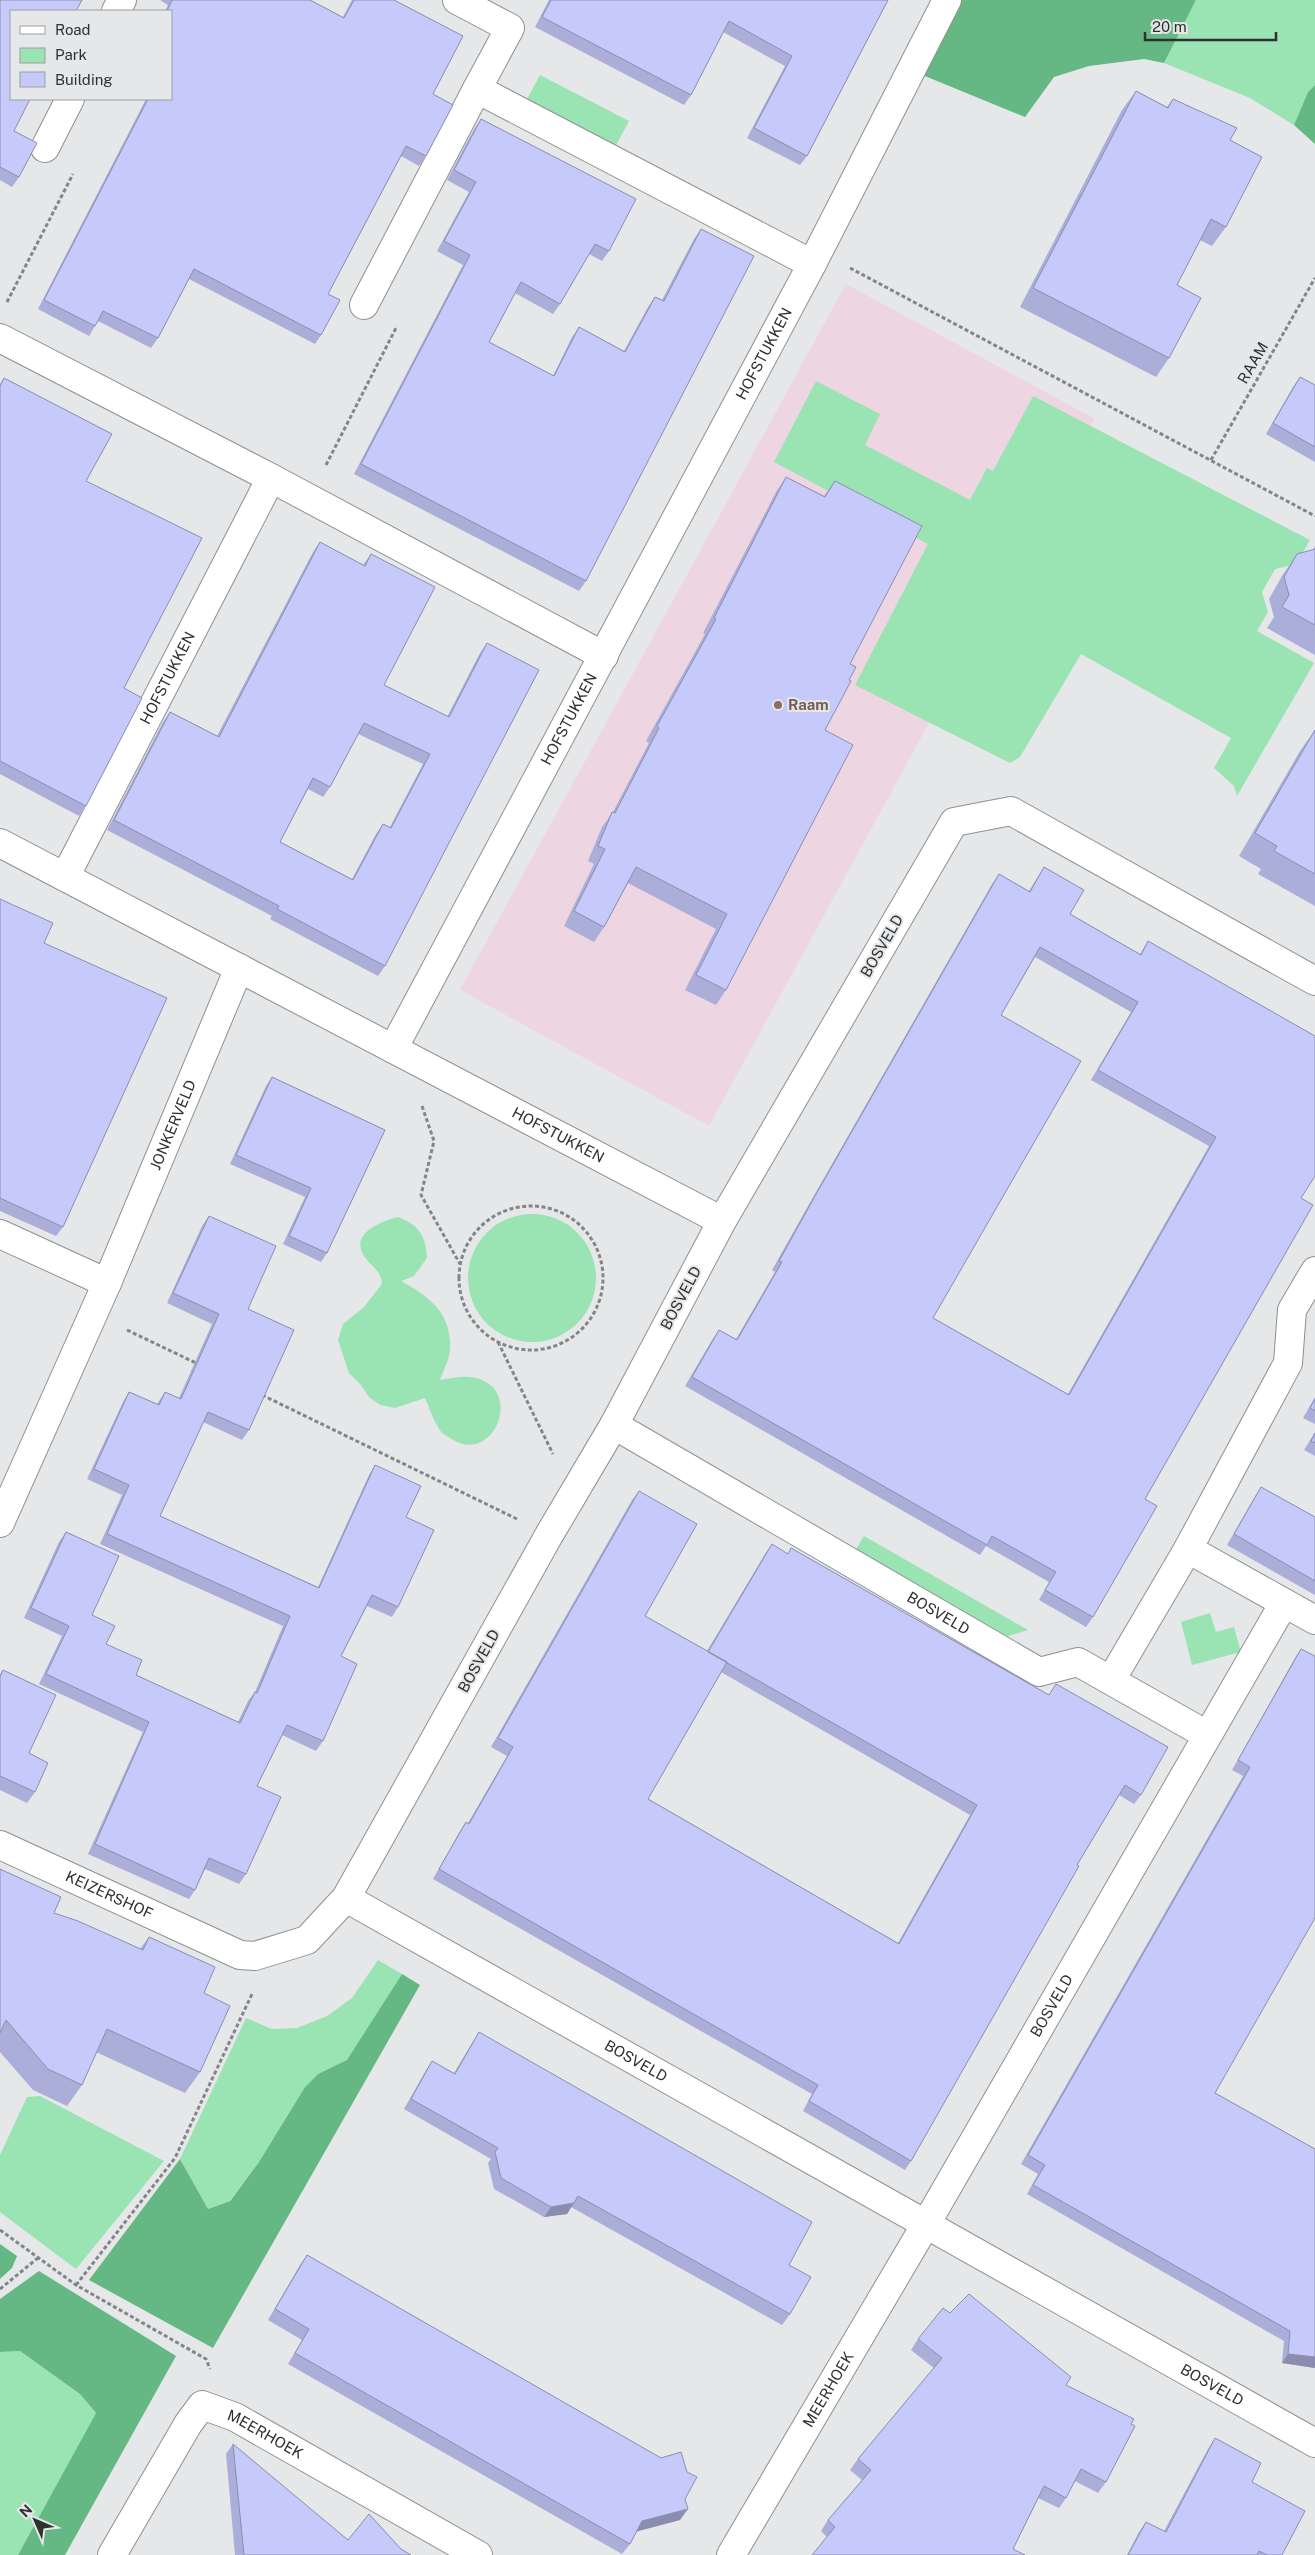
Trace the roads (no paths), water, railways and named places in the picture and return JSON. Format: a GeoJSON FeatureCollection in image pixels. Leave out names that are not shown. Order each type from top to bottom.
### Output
{"type":"FeatureCollection","features":[{"type":"Feature","properties":{"kind":"street"},"geometry":{"type":"LineString","coordinates":[[364,305],[510,28],[458,0]]}},
{"type":"Feature","properties":{"kind":"street","name":"HOFSTUKKEN"},"geometry":{"type":"LineString","coordinates":[[400,1052],[604,656],[815,257],[947,0]]}},
{"type":"Feature","properties":{"kind":"street"},"geometry":{"type":"LineString","coordinates":[[477,89],[815,257]]}},
{"type":"Feature","properties":{"kind":"street"},"geometry":{"type":"LineString","coordinates":[[45,148],[69,100]]}},
{"type":"Feature","properties":{"kind":"street","name":"HOFSTUKKEN"},"geometry":{"type":"LineString","coordinates":[[0,338],[271,478],[604,656]]}},
{"type":"Feature","properties":{"kind":"street","name":"HOFSTUKKEN"},"geometry":{"type":"LineString","coordinates":[[64,877],[271,478]]}},
{"type":"Feature","properties":{"kind":"street","name":"BOSVELD"},"geometry":{"type":"LineString","coordinates":[[217,1944],[240,1955],[255,1956],[307,1940],[346,1898],[549,1535],[614,1425],[722,1222],[954,822],[1011,811],[1315,981]]}},
{"type":"Feature","properties":{"kind":"street","name":"HOFSTUKKEN"},"geometry":{"type":"LineString","coordinates":[[0,843],[722,1222]]}},
{"type":"Feature","properties":{"kind":"street","name":"JONKERVELD"},"geometry":{"type":"LineString","coordinates":[[0,1523],[94,1314],[239,968]]}},
{"type":"Feature","properties":{"kind":"street"},"geometry":{"type":"LineString","coordinates":[[0,1234],[107,1283]]}},
{"type":"Feature","properties":{"kind":"street"},"geometry":{"type":"LineString","coordinates":[[1111,1680],[1188,1549],[1288,1363],[1292,1310],[1315,1271]]}},
{"type":"Feature","properties":{"kind":"street","name":"BOSVELD"},"geometry":{"type":"LineString","coordinates":[[614,1425],[1039,1672],[1078,1662],[1207,1735]]}},
{"type":"Feature","properties":{"kind":"street"},"geometry":{"type":"LineString","coordinates":[[1188,1549],[1315,1620]]}},
{"type":"Feature","properties":{"kind":"street","name":"BOSVELD"},"geometry":{"type":"LineString","coordinates":[[926,2224],[1284,1602]]}},
{"type":"Feature","properties":{"kind":"street","name":"KEIZERSHOF"},"geometry":{"type":"LineString","coordinates":[[0,1845],[217,1944]]}},
{"type":"Feature","properties":{"kind":"street","name":"BOSVELD"},"geometry":{"type":"LineString","coordinates":[[346,1898],[1315,2443]]}},
{"type":"Feature","properties":{"kind":"street","name":"MEERHOEK"},"geometry":{"type":"LineString","coordinates":[[731,2555],[926,2224]]}},
{"type":"Feature","properties":{"kind":"street","name":"MEERHOEK"},"geometry":{"type":"LineString","coordinates":[[112,2555],[188,2424],[202,2405],[236,2417],[478,2555]]}},
{"type":"Feature","properties":{"kind":"place","name":"Raam"},"geometry":{"type":"Point","coordinates":[778,705]}}]}
